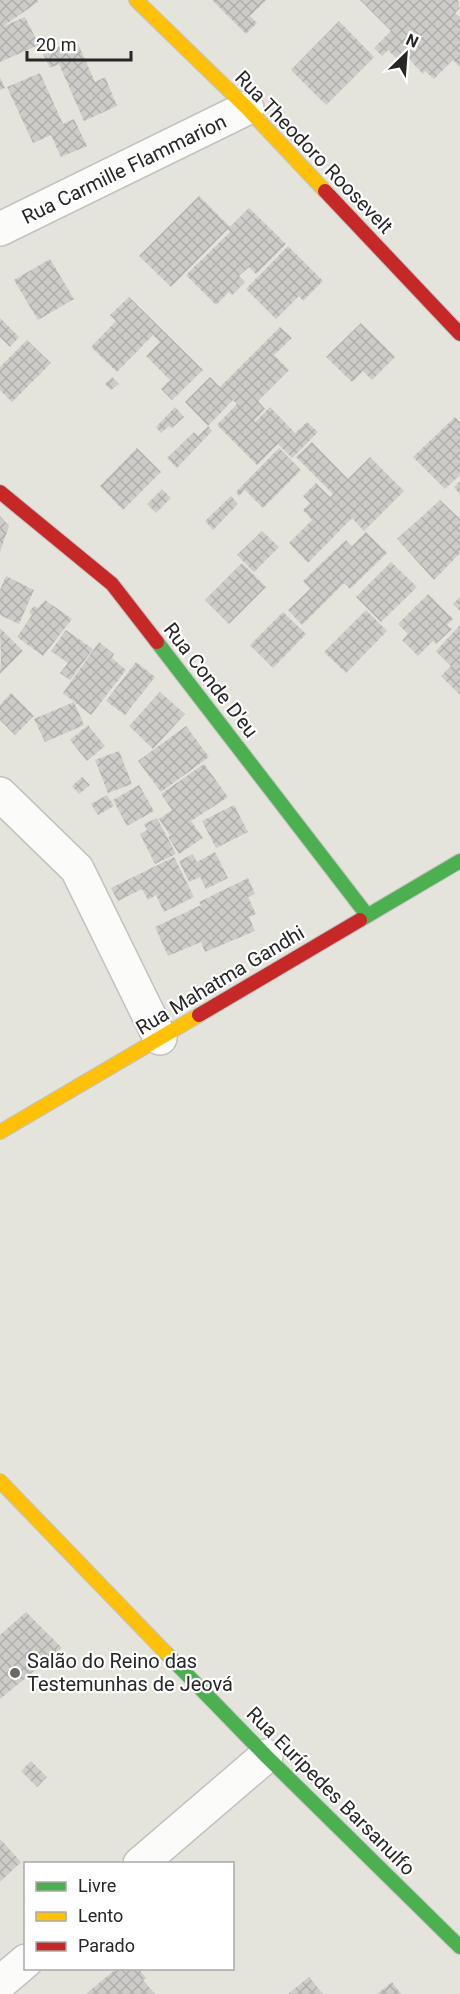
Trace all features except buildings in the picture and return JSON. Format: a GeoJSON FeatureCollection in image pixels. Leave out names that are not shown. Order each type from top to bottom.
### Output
{"type":"FeatureCollection","features":[{"type":"Feature","properties":{"kind":"street","name":"Rua Theodoro Roosevelt"},"geometry":{"type":"LineString","coordinates":[[136,0],[247,108],[460,334]]}},
{"type":"Feature","properties":{"kind":"street","name":"Rua Carmille Flammarion"},"geometry":{"type":"LineString","coordinates":[[0,229],[247,108]]}},
{"type":"Feature","properties":{"kind":"street","name":"Rua Conde D'eu"},"geometry":{"type":"LineString","coordinates":[[0,492],[112,584],[367,915]]}},
{"type":"Feature","properties":{"kind":"street"},"geometry":{"type":"LineString","coordinates":[[0,794],[77,869],[160,1038]]}},
{"type":"Feature","properties":{"kind":"street","name":"Rua Mahatma Gandhi"},"geometry":{"type":"LineString","coordinates":[[0,1132],[460,861]]}},
{"type":"Feature","properties":{"kind":"street","name":"Rua Eurípedes Barsanulfo"},"geometry":{"type":"LineString","coordinates":[[0,1481],[266,1756],[460,1947]]}},
{"type":"Feature","properties":{"kind":"street"},"geometry":{"type":"LineString","coordinates":[[141,1862],[266,1756]]}},
{"type":"Feature","properties":{"kind":"street"},"geometry":{"type":"LineString","coordinates":[[0,1983],[24,1963]]}},
{"type":"Feature","properties":{"kind":"traffic: fast"},"geometry":{"type":"LineString","coordinates":[[157,642],[367,915]]}},
{"type":"Feature","properties":{"kind":"traffic: fast"},"geometry":{"type":"LineString","coordinates":[[360,920],[460,861]]}},
{"type":"Feature","properties":{"kind":"traffic: fast"},"geometry":{"type":"LineString","coordinates":[[167,1654],[266,1756],[460,1947]]}},
{"type":"Feature","properties":{"kind":"traffic: slow"},"geometry":{"type":"LineString","coordinates":[[136,0],[247,108],[325,191]]}},
{"type":"Feature","properties":{"kind":"traffic: slow"},"geometry":{"type":"LineString","coordinates":[[0,1132],[199,1015]]}},
{"type":"Feature","properties":{"kind":"traffic: slow"},"geometry":{"type":"LineString","coordinates":[[0,1481],[167,1654]]}},
{"type":"Feature","properties":{"kind":"traffic: jam"},"geometry":{"type":"LineString","coordinates":[[325,191],[460,334]]}},
{"type":"Feature","properties":{"kind":"traffic: jam"},"geometry":{"type":"LineString","coordinates":[[0,492],[112,584],[157,642]]}},
{"type":"Feature","properties":{"kind":"traffic: jam"},"geometry":{"type":"LineString","coordinates":[[199,1015],[360,920]]}},
{"type":"Feature","properties":{"kind":"place","name":"Salão do Reino das Testemunhas de Jeová"},"geometry":{"type":"Point","coordinates":[15,1673]}}]}
